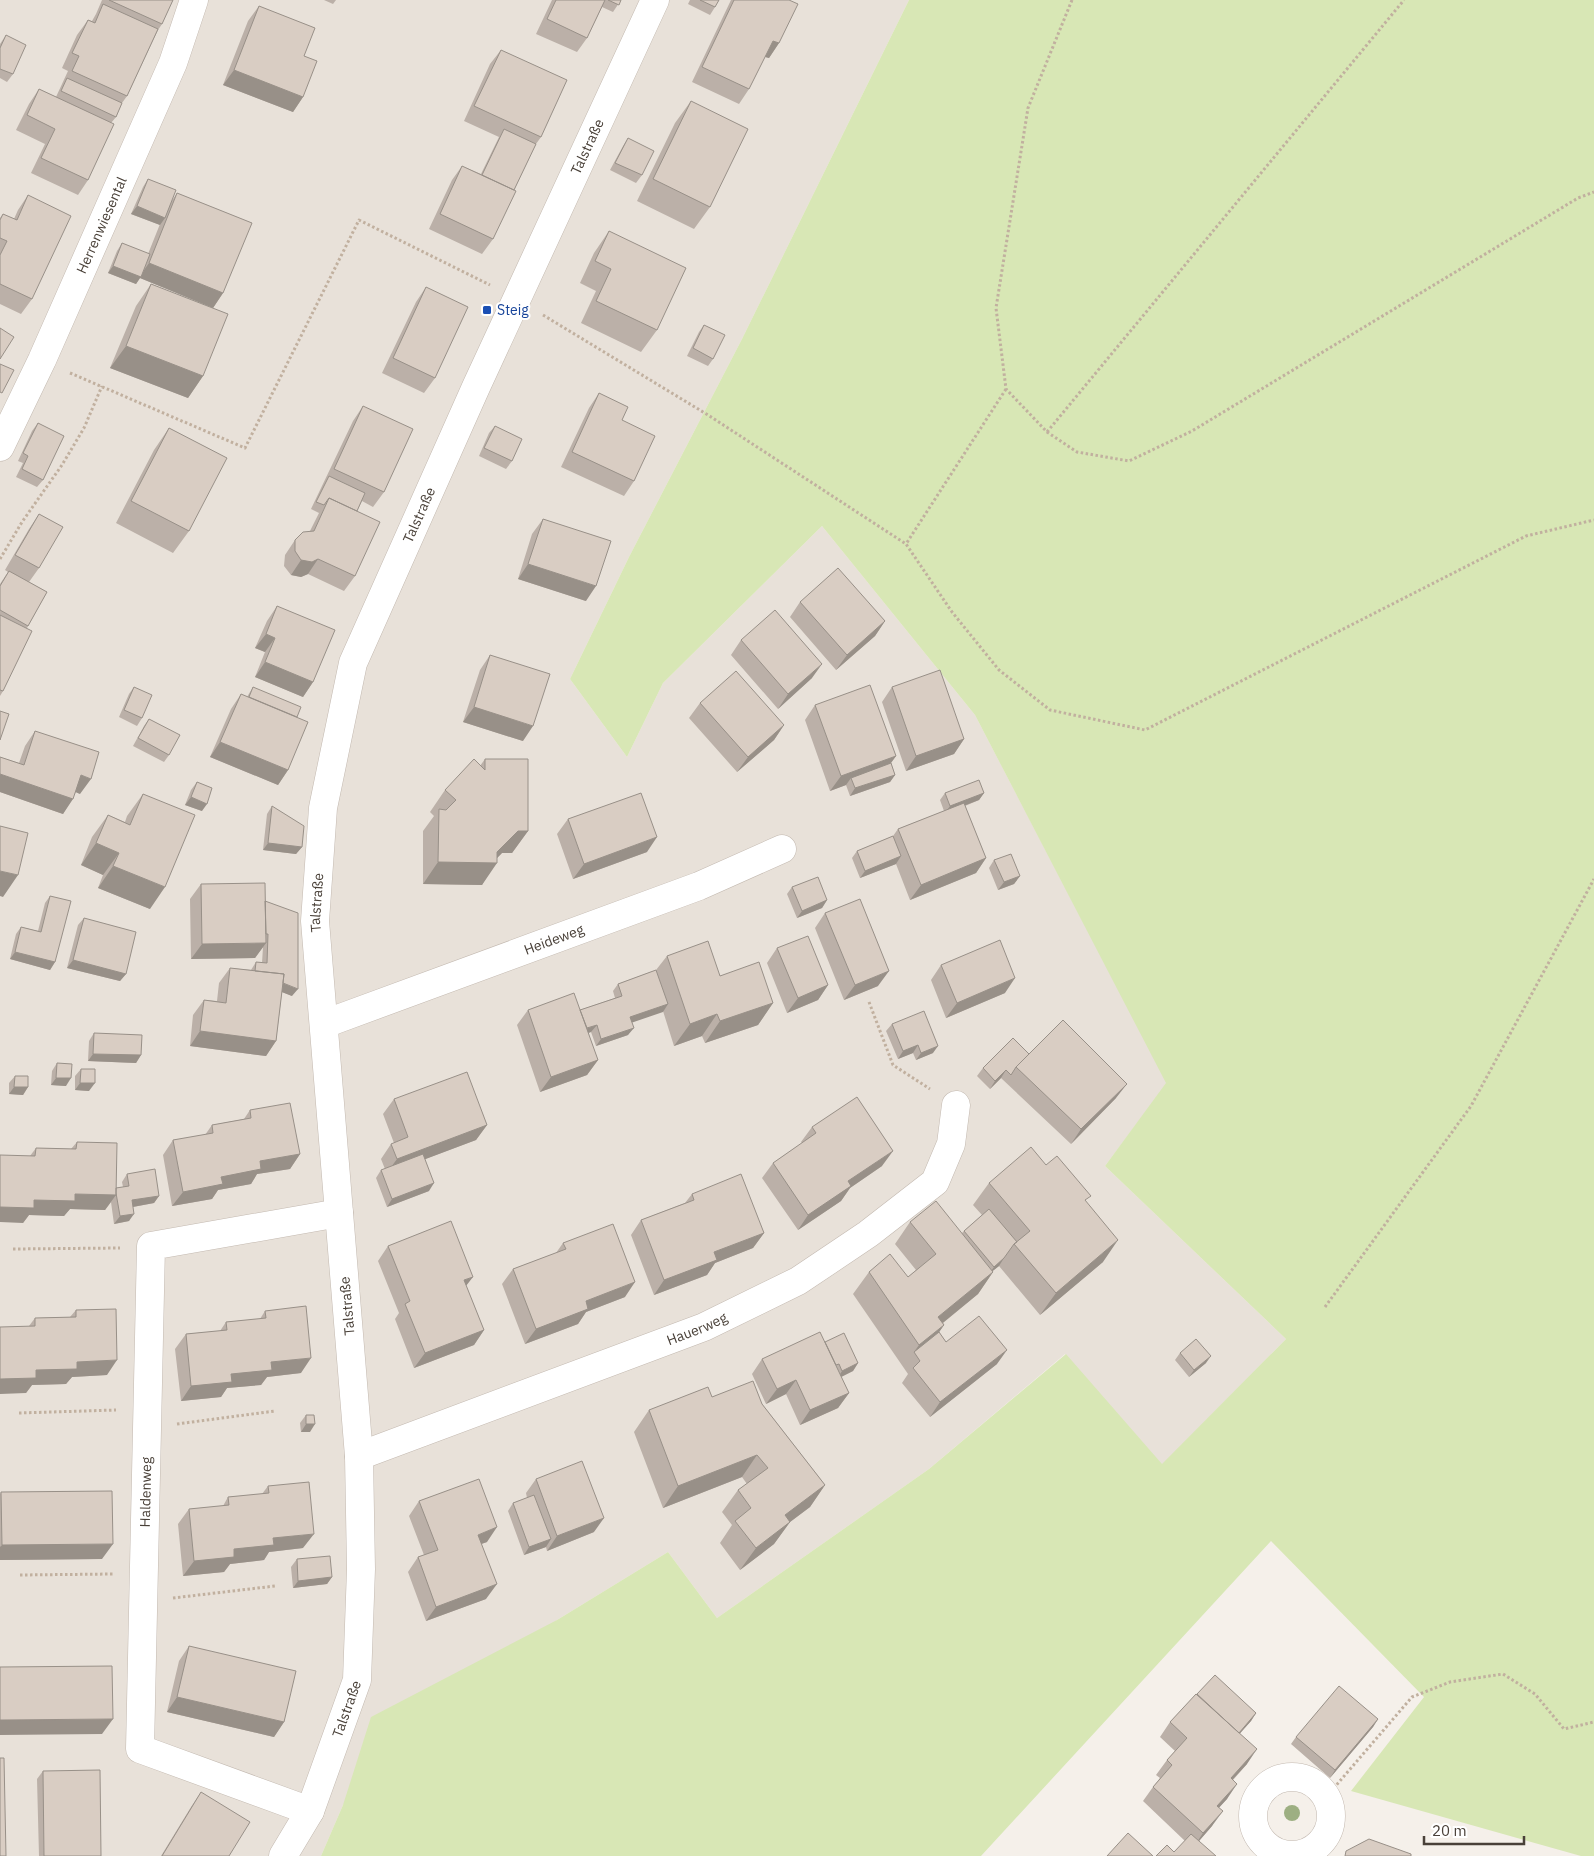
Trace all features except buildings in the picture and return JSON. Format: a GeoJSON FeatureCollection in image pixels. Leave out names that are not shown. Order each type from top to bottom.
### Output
{"type":"FeatureCollection","features":[{"type":"Feature","properties":{"kind":"street","name":"Herrenwiesental"},"geometry":{"type":"LineString","coordinates":[[0,447],[42,360],[173,64],[194,0]]}},
{"type":"Feature","properties":{"kind":"street","name":"Talstraße"},"geometry":{"type":"LineString","coordinates":[[282,1856],[310,1812],[357,1680],[362,1569],[359,1456],[315,921],[323,808],[352,663],[480,379],[655,0]]}},
{"type":"Feature","properties":{"kind":"street","name":"Heideweg"},"geometry":{"type":"LineString","coordinates":[[324,1024],[699,886],[782,849]]}},
{"type":"Feature","properties":{"kind":"street","name":"Hauerweg"},"geometry":{"type":"LineString","coordinates":[[359,1456],[704,1327],[798,1281],[868,1234],[935,1182],[951,1144],[956,1105]]}},
{"type":"Feature","properties":{"kind":"street"},"geometry":{"type":"LineString","coordinates":[[150,1246],[340,1213]]}},
{"type":"Feature","properties":{"kind":"street","name":"Haldenweg"},"geometry":{"type":"LineString","coordinates":[[150,1246],[140,1749],[310,1812]]}},
{"type":"Feature","properties":{"kind":"street"},"geometry":{"type":"LineString","coordinates":[[1294,1776],[1308,1779],[1319,1786],[1327,1796],[1332,1820],[1328,1832],[1316,1846],[1300,1854],[1288,1855],[1260,1850],[1254,1820],[1254,1807],[1259,1794],[1268,1784],[1281,1778],[1294,1776]]}},
{"type":"Feature","properties":{"kind":"path"},"geometry":{"type":"LineString","coordinates":[[1072,0],[1028,108],[996,308],[1006,389],[1047,432],[1077,452],[1129,461],[1192,430],[1578,198],[1594,192]]}},
{"type":"Feature","properties":{"kind":"path"},"geometry":{"type":"LineString","coordinates":[[1047,432],[1404,0]]}},
{"type":"Feature","properties":{"kind":"path"},"geometry":{"type":"LineString","coordinates":[[72,373],[245,448],[359,220],[518,299]]}},
{"type":"Feature","properties":{"kind":"path"},"geometry":{"type":"LineString","coordinates":[[543,315],[708,415],[906,544],[952,612],[999,670],[1050,710],[1145,730],[1526,536],[1594,520]]}},
{"type":"Feature","properties":{"kind":"path"},"geometry":{"type":"LineString","coordinates":[[0,559],[84,428],[102,386]]}},
{"type":"Feature","properties":{"kind":"path"},"geometry":{"type":"LineString","coordinates":[[906,544],[1006,389]]}},
{"type":"Feature","properties":{"kind":"path"},"geometry":{"type":"LineString","coordinates":[[1324,1307],[1471,1106],[1594,879]]}},
{"type":"Feature","properties":{"kind":"path"},"geometry":{"type":"LineString","coordinates":[[869,1002],[893,1065],[956,1105]]}},
{"type":"Feature","properties":{"kind":"path"},"geometry":{"type":"LineString","coordinates":[[13,1249],[150,1246]]}},
{"type":"Feature","properties":{"kind":"path"},"geometry":{"type":"LineString","coordinates":[[19,1413],[147,1418],[275,1411]]}},
{"type":"Feature","properties":{"kind":"path"},"geometry":{"type":"LineString","coordinates":[[20,1574],[143,1574]]}},
{"type":"Feature","properties":{"kind":"path"},"geometry":{"type":"LineString","coordinates":[[143,1601],[275,1586]]}},
{"type":"Feature","properties":{"kind":"path"},"geometry":{"type":"LineString","coordinates":[[1327,1796],[1412,1697],[1450,1682],[1504,1674],[1535,1694],[1564,1729],[1594,1722]]}},
{"type":"Feature","properties":{"kind":"shaded area"},"geometry":{"type":"Polygon","coordinates":[[[0,0],[909,0],[742,339],[629,557],[570,679],[627,757],[663,683],[822,526],[975,715],[1167,1083],[1105,1166],[1286,1339],[1162,1465],[1065,1354],[929,1469],[717,1618],[668,1552],[557,1620],[343,1805],[321,1856],[0,1856],[0,0]]]}},
{"type":"Feature","properties":{"kind":"green space"},"geometry":{"type":"Polygon","coordinates":[[[909,0],[1594,0],[1594,1856],[1581,1856],[1351,1791],[1424,1697],[1271,1541],[981,1856],[321,1856],[343,1805],[371,1717],[557,1620],[668,1552],[717,1618],[929,1469],[1066,1354],[1162,1464],[1286,1339],[1105,1166],[1166,1083],[975,715],[822,526],[663,683],[627,757],[570,679],[629,557],[742,339],[909,0]]]}},
{"type":"Feature","properties":{"kind":"place","name":"Steig"},"geometry":{"type":"Point","coordinates":[487,310]}}]}
